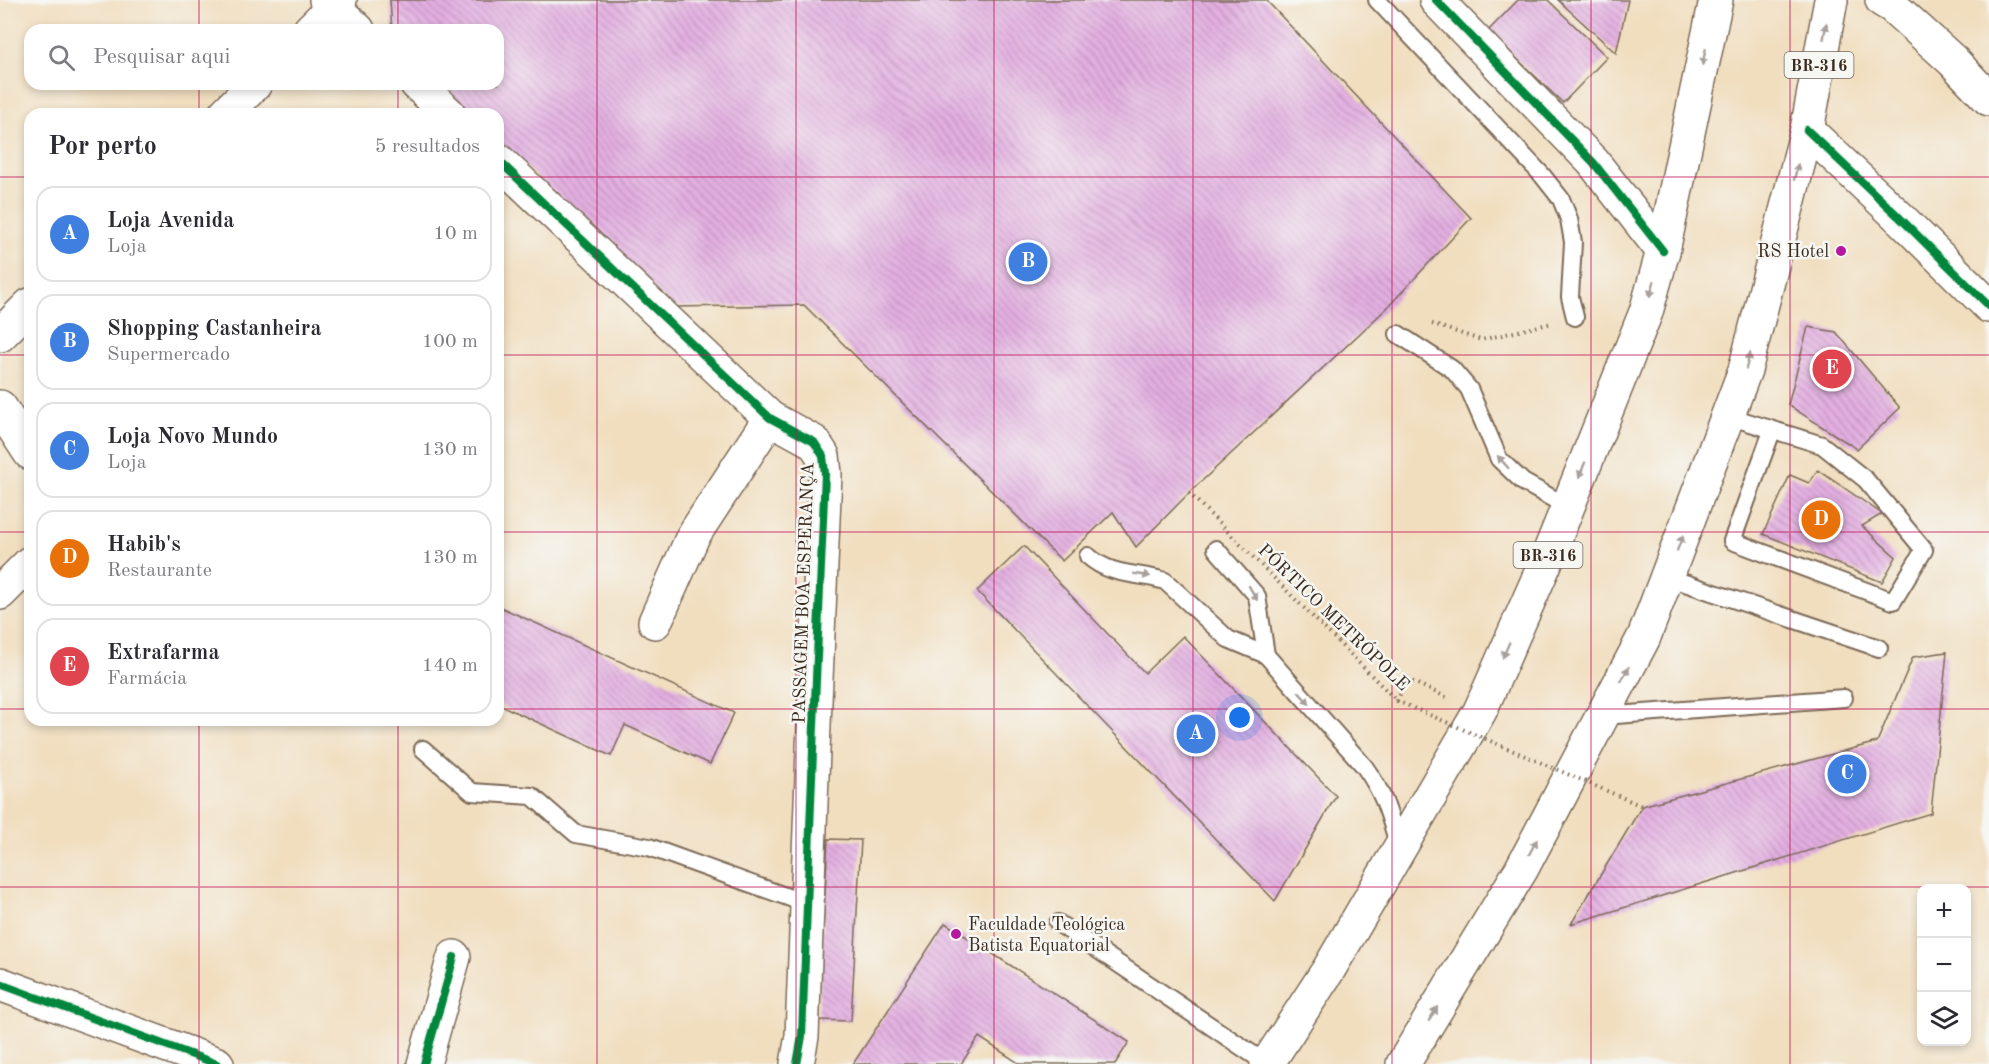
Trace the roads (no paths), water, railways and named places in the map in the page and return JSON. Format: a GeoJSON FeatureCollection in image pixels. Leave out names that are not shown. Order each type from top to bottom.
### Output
{"type":"FeatureCollection","features":[{"type":"Feature","properties":{"kind":"main road"},"geometry":{"type":"LineString","coordinates":[[1436,0],[1593,162],[1663,251]]}},
{"type":"Feature","properties":{"kind":"main road","name":"BR-316"},"geometry":{"type":"LineString","coordinates":[[1267,1064],[1329,969],[1480,711],[1568,507],[1646,312],[1663,251],[1716,0]]}},
{"type":"Feature","properties":{"kind":"main road","name":"BR-316"},"geometry":{"type":"LineString","coordinates":[[1403,1064],[1521,870],[1644,637],[1745,370],[1807,130],[1831,0]]}},
{"type":"Feature","properties":{"kind":"main road"},"geometry":{"type":"LineString","coordinates":[[1882,0],[1892,6],[1953,61],[1989,99]]}},
{"type":"Feature","properties":{"kind":"main road"},"geometry":{"type":"LineString","coordinates":[[315,24],[333,2],[353,24]]}},
{"type":"Feature","properties":{"kind":"main road"},"geometry":{"type":"LineString","coordinates":[[231,108],[249,90]]}},
{"type":"Feature","properties":{"kind":"main road"},"geometry":{"type":"LineString","coordinates":[[423,90],[443,108]]}},
{"type":"Feature","properties":{"kind":"main road"},"geometry":{"type":"LineString","coordinates":[[1807,130],[1899,216],[1989,306]]}},
{"type":"Feature","properties":{"kind":"main road","name":"PASSAGEM BOA ESPERANÇA"},"geometry":{"type":"LineString","coordinates":[[504,166],[770,418],[814,442],[824,456],[802,1036],[797,1064]]}},
{"type":"Feature","properties":{"kind":"main road"},"geometry":{"type":"LineString","coordinates":[[0,335],[24,311]]}},
{"type":"Feature","properties":{"kind":"main road"},"geometry":{"type":"LineString","coordinates":[[0,407],[24,444]]}},
{"type":"Feature","properties":{"kind":"main road"},"geometry":{"type":"LineString","coordinates":[[655,622],[693,536],[770,418]]}},
{"type":"Feature","properties":{"kind":"main road"},"geometry":{"type":"LineString","coordinates":[[0,593],[24,569]]}},
{"type":"Feature","properties":{"kind":"main road"},"geometry":{"type":"LineString","coordinates":[[424,1064],[454,957]]}},
{"type":"Feature","properties":{"kind":"main road"},"geometry":{"type":"LineString","coordinates":[[0,984],[218,1064]]}},
{"type":"Feature","properties":{"kind":"lane"},"geometry":{"type":"LineString","coordinates":[[1377,0],[1542,175],[1561,199],[1569,219],[1573,242],[1570,297],[1575,317]]}},
{"type":"Feature","properties":{"kind":"lane"},"geometry":{"type":"LineString","coordinates":[[1398,334],[1452,369],[1469,389],[1499,459],[1523,482],[1568,507]]}},
{"type":"Feature","properties":{"kind":"lane"},"geometry":{"type":"LineString","coordinates":[[1728,416],[1822,445],[1866,480],[1924,550],[1893,601],[1732,541],[1772,431]]}},
{"type":"Feature","properties":{"kind":"lane"},"geometry":{"type":"LineString","coordinates":[[1216,549],[1257,596],[1266,655]]}},
{"type":"Feature","properties":{"kind":"lane"},"geometry":{"type":"LineString","coordinates":[[1088,556],[1110,570],[1165,581],[1228,639],[1266,655],[1377,783],[1384,797],[1400,848]]}},
{"type":"Feature","properties":{"kind":"lane"},"geometry":{"type":"LineString","coordinates":[[1667,578],[1879,648]]}},
{"type":"Feature","properties":{"kind":"lane"},"geometry":{"type":"LineString","coordinates":[[1603,716],[1844,698]]}},
{"type":"Feature","properties":{"kind":"lane"},"geometry":{"type":"LineString","coordinates":[[423,749],[472,792],[532,796],[576,834],[649,847],[807,904]]}},
{"type":"Feature","properties":{"kind":"lane"},"geometry":{"type":"LineString","coordinates":[[1058,923],[1267,1064]]}},
{"type":"Feature","properties":{"kind":"place","name":"RS Hotel"},"geometry":{"type":"Point","coordinates":[1841,251]}},
{"type":"Feature","properties":{"kind":"place","name":"Shopping Castanheira"},"geometry":{"type":"Point","coordinates":[1028,262]}},
{"type":"Feature","properties":{"kind":"place","name":"Extrafarma"},"geometry":{"type":"Point","coordinates":[1832,369]}},
{"type":"Feature","properties":{"kind":"place","name":"Habib's"},"geometry":{"type":"Point","coordinates":[1821,520]}},
{"type":"Feature","properties":{"kind":"place","name":"Loja Avenida"},"geometry":{"type":"Point","coordinates":[1196,734]}},
{"type":"Feature","properties":{"kind":"place","name":"Loja Novo Mundo"},"geometry":{"type":"Point","coordinates":[1847,774]}},
{"type":"Feature","properties":{"kind":"place","name":"Faculdade Teológica Batista Equatorial"},"geometry":{"type":"Point","coordinates":[956,934]}}]}
